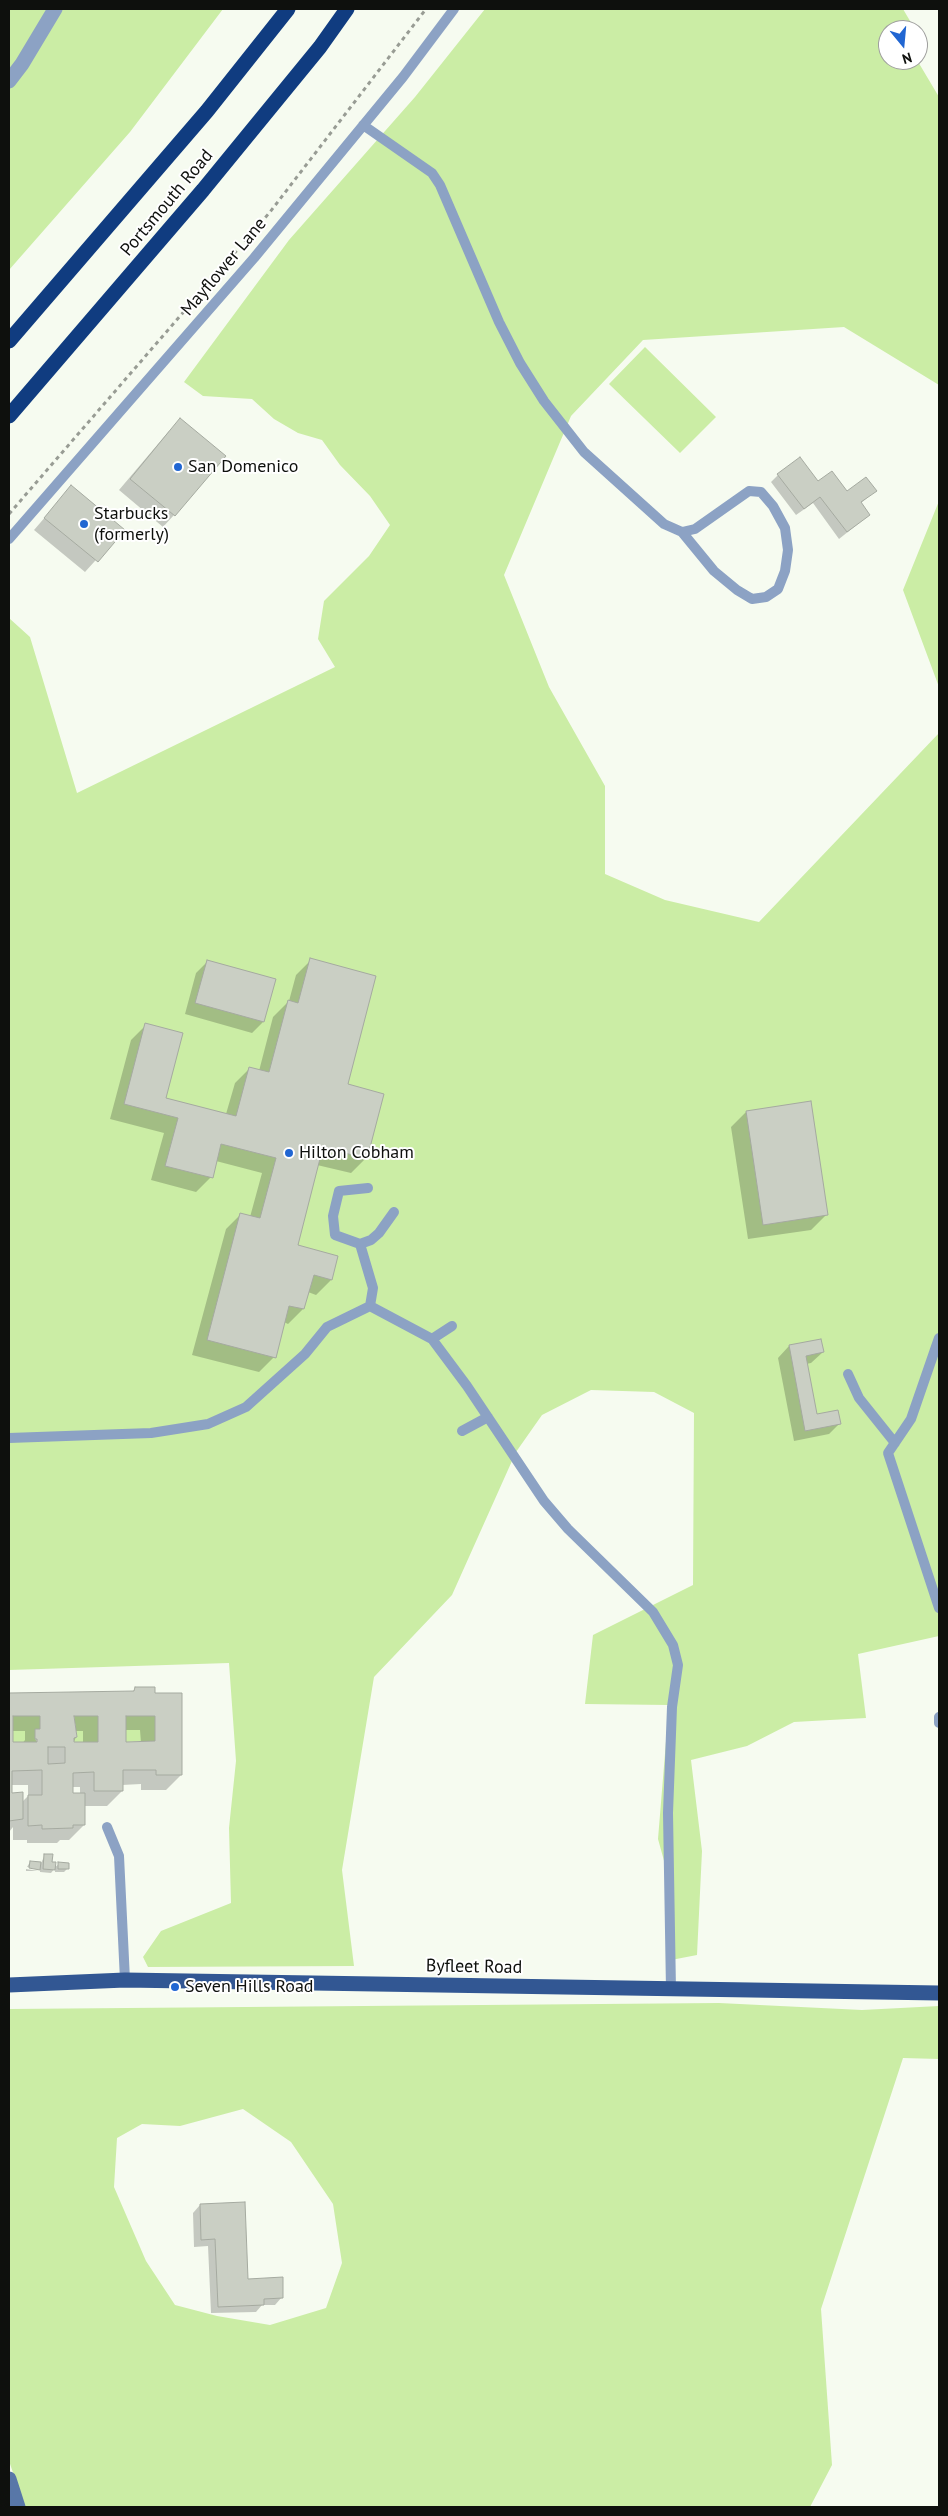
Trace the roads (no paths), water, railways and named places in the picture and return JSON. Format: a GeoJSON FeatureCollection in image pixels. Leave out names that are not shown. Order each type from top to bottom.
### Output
{"type":"FeatureCollection","features":[{"type":"Feature","properties":{"kind":"highway","name":"Portsmouth Road"},"geometry":{"type":"LineString","coordinates":[[9,341],[207,111],[288,9]]}},
{"type":"Feature","properties":{"kind":"highway","name":"Portsmouth Road"},"geometry":{"type":"LineString","coordinates":[[9,416],[203,190],[320,47],[347,9]]}},
{"type":"Feature","properties":{"kind":"main road","name":"Byfleet Road"},"geometry":{"type":"LineString","coordinates":[[9,1985],[125,1980],[939,1993]]}},
{"type":"Feature","properties":{"kind":"main road"},"geometry":{"type":"LineString","coordinates":[[9,2479],[18,2507]]}},
{"type":"Feature","properties":{"kind":"street"},"geometry":{"type":"LineString","coordinates":[[9,81],[22,64],[55,9]]}},
{"type":"Feature","properties":{"kind":"lane","name":"Mayflower Lane"},"geometry":{"type":"LineString","coordinates":[[9,538],[212,306],[403,77],[454,9]]}},
{"type":"Feature","properties":{"kind":"lane"},"geometry":{"type":"LineString","coordinates":[[363,125],[432,172],[440,185],[499,322],[520,363],[544,400],[584,452],[664,524],[682,532],[714,571],[736,590],[752,599],[766,597],[778,589],[785,572],[788,550],[785,528],[773,506],[761,492],[749,491],[702,525],[682,532]]}},
{"type":"Feature","properties":{"kind":"lane"},"geometry":{"type":"LineString","coordinates":[[368,1188],[339,1191],[333,1216],[335,1235],[360,1244],[371,1240],[379,1233],[394,1212]]}},
{"type":"Feature","properties":{"kind":"lane"},"geometry":{"type":"LineString","coordinates":[[360,1244],[373,1288],[370,1306]]}},
{"type":"Feature","properties":{"kind":"lane"},"geometry":{"type":"LineString","coordinates":[[370,1306],[432,1339],[488,1417],[544,1502],[568,1529],[653,1612],[673,1645],[678,1665],[672,1707],[668,1813],[671,1990]]}},
{"type":"Feature","properties":{"kind":"lane"},"geometry":{"type":"LineString","coordinates":[[9,1438],[151,1433],[208,1424],[246,1407],[305,1354],[327,1327],[370,1306]]}},
{"type":"Feature","properties":{"kind":"lane"},"geometry":{"type":"LineString","coordinates":[[432,1339],[452,1326]]}},
{"type":"Feature","properties":{"kind":"lane"},"geometry":{"type":"LineString","coordinates":[[939,1338],[911,1419],[888,1453],[939,1608]]}},
{"type":"Feature","properties":{"kind":"lane"},"geometry":{"type":"LineString","coordinates":[[848,1374],[859,1398],[895,1443]]}},
{"type":"Feature","properties":{"kind":"lane"},"geometry":{"type":"LineString","coordinates":[[462,1431],[488,1417]]}},
{"type":"Feature","properties":{"kind":"lane"},"geometry":{"type":"LineString","coordinates":[[939,1717],[939,1723]]}},
{"type":"Feature","properties":{"kind":"lane"},"geometry":{"type":"LineString","coordinates":[[107,1827],[119,1856],[125,1980]]}},
{"type":"Feature","properties":{"kind":"place","name":"San Domenico"},"geometry":{"type":"Point","coordinates":[178,467]}},
{"type":"Feature","properties":{"kind":"place","name":"Starbucks (formerly)"},"geometry":{"type":"Point","coordinates":[84,524]}},
{"type":"Feature","properties":{"kind":"place","name":"Hilton Cobham"},"geometry":{"type":"Point","coordinates":[289,1153]}},
{"type":"Feature","properties":{"kind":"place","name":"Seven Hills Road"},"geometry":{"type":"Point","coordinates":[175,1987]}}]}
